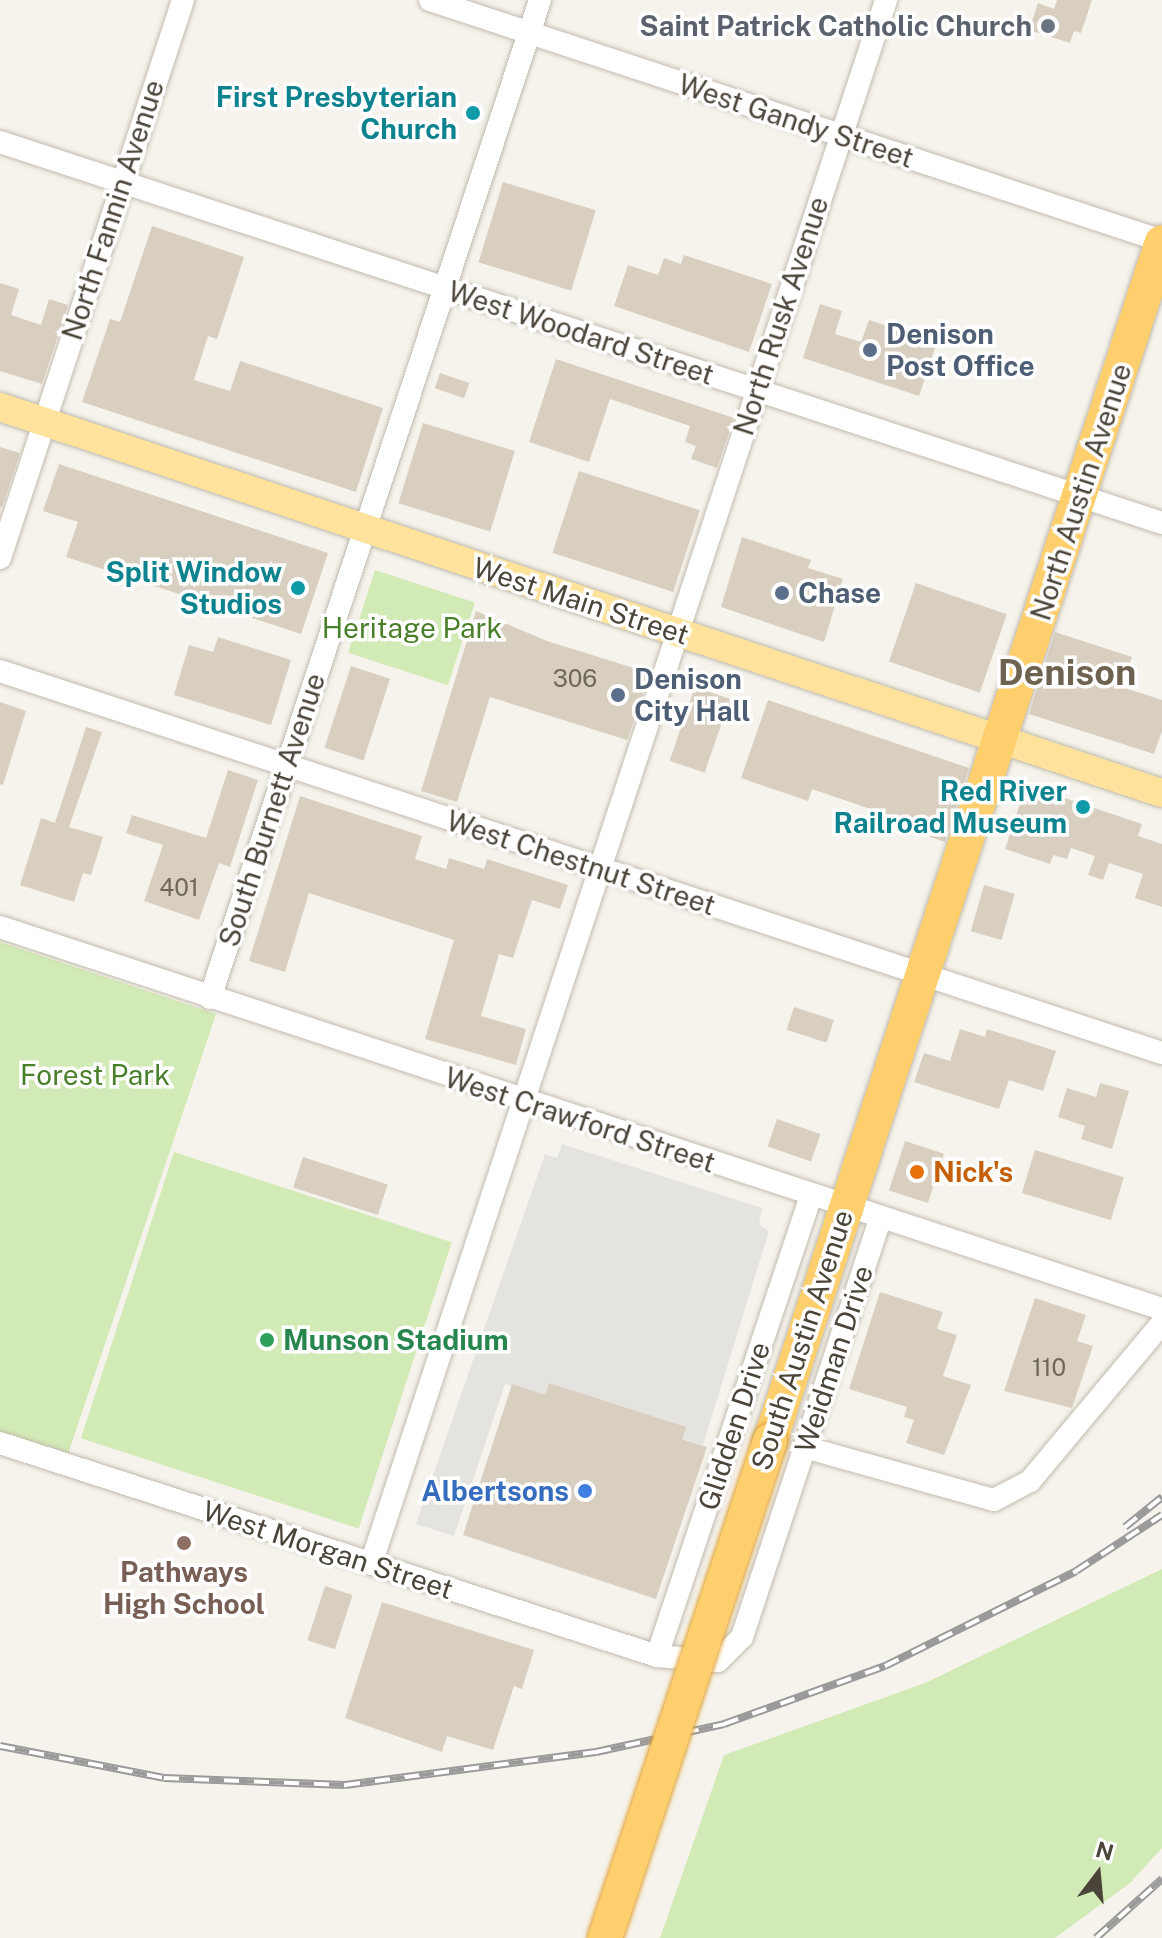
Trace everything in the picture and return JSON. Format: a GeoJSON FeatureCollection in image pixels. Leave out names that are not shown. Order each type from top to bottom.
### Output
{"type":"FeatureCollection","features":[{"type":"Feature","properties":{"kind":"highway","name":"North Austin Avenue"},"geometry":{"type":"LineString","coordinates":[[998,741],[1162,242]]}},
{"type":"Feature","properties":{"kind":"highway","name":"South Austin Avenue"},"geometry":{"type":"LineString","coordinates":[[605,1938],[998,741]]}},
{"type":"Feature","properties":{"kind":"main road","name":"West Main Street"},"geometry":{"type":"LineString","coordinates":[[0,407],[1162,793]]}},
{"type":"Feature","properties":{"kind":"street","name":"North Fannin Avenue"},"geometry":{"type":"LineString","coordinates":[[0,558],[183,0]]}},
{"type":"Feature","properties":{"kind":"street","name":"West Gandy Street"},"geometry":{"type":"LineString","coordinates":[[430,0],[1162,242]]}},
{"type":"Feature","properties":{"kind":"street","name":"South Burnett Avenue"},"geometry":{"type":"LineString","coordinates":[[210,998],[540,0]]}},
{"type":"Feature","properties":{"kind":"street","name":"North Rusk Avenue"},"geometry":{"type":"LineString","coordinates":[[371,1564],[886,0]]}},
{"type":"Feature","properties":{"kind":"street","name":"West Woodard Street"},"geometry":{"type":"LineString","coordinates":[[0,142],[1162,523]]}},
{"type":"Feature","properties":{"kind":"street","name":"West Chestnut Street"},"geometry":{"type":"LineString","coordinates":[[0,671],[921,977],[1162,1053]]}},
{"type":"Feature","properties":{"kind":"street","name":"West Crawford Street"},"geometry":{"type":"LineString","coordinates":[[0,927],[844,1208],[1162,1309]]}},
{"type":"Feature","properties":{"kind":"street","name":"Glidden Drive"},"geometry":{"type":"LineString","coordinates":[[657,1656],[811,1196]]}},
{"type":"Feature","properties":{"kind":"street","name":"Weidman Drive"},"geometry":{"type":"LineString","coordinates":[[657,1656],[718,1661],[742,1637],[880,1219]]}},
{"type":"Feature","properties":{"kind":"street"},"geometry":{"type":"LineString","coordinates":[[804,1447],[994,1500],[1030,1481],[1162,1323]]}},
{"type":"Feature","properties":{"kind":"street","name":"West Morgan Street"},"geometry":{"type":"LineString","coordinates":[[0,1443],[657,1656]]}},
{"type":"Feature","properties":{"kind":"green space","name":"Heritage Park"},"geometry":{"type":"Polygon","coordinates":[[[375,570],[475,602],[448,685],[348,653],[375,570]]]}},
{"type":"Feature","properties":{"kind":"green space","name":"Forest Park"},"geometry":{"type":"Polygon","coordinates":[[[0,942],[216,1014],[68,1454],[0,1432],[0,942]]]}},
{"type":"Feature","properties":{"kind":"green space","name":"Munson Stadium"},"geometry":{"type":"Polygon","coordinates":[[[174,1152],[452,1242],[359,1529],[81,1438],[174,1152]]]}},
{"type":"Feature","properties":{"kind":"green space"},"geometry":{"type":"Polygon","coordinates":[[[1162,1569],[1162,1848],[1130,1883],[1055,1938],[660,1938],[724,1755],[925,1683],[1162,1569]]]}},
{"type":"Feature","properties":{"kind":"shaded area"},"geometry":{"type":"Polygon","coordinates":[[[562,1144],[762,1208],[759,1225],[769,1231],[703,1445],[505,1384],[454,1536],[416,1524],[545,1154],[557,1158],[562,1144]]]}},
{"type":"Feature","properties":{"kind":"building"},"geometry":{"type":"Polygon","coordinates":[[[1057,0],[1092,0],[1081,33],[1074,31],[1070,43],[1029,30],[1038,3],[1054,9],[1057,0]]]}},
{"type":"Feature","properties":{"kind":"building"},"geometry":{"type":"Polygon","coordinates":[[[503,182],[596,210],[571,291],[478,262],[503,182]]]}},
{"type":"Feature","properties":{"kind":"building"},"geometry":{"type":"Polygon","coordinates":[[[152,226],[244,257],[217,339],[208,336],[194,380],[230,391],[240,361],[383,408],[356,492],[82,402],[110,319],[120,322],[152,226]]]}},
{"type":"Feature","properties":{"kind":"building"},"geometry":{"type":"Polygon","coordinates":[[[684,255],[772,284],[749,352],[614,306],[628,265],[658,275],[664,258],[681,264],[684,255]]]}},
{"type":"Feature","properties":{"kind":"building"},"geometry":{"type":"Polygon","coordinates":[[[0,283],[19,289],[11,315],[41,325],[49,299],[68,305],[42,384],[0,371],[0,283]]]}},
{"type":"Feature","properties":{"kind":"building","name":"Denison Post Office"},"geometry":{"type":"Polygon","coordinates":[[[820,304],[842,311],[835,334],[861,342],[869,320],[937,342],[919,396],[803,358],[820,304]]]}},
{"type":"Feature","properties":{"kind":"building"},"geometry":{"type":"Polygon","coordinates":[[[556,359],[734,418],[717,468],[691,459],[696,446],[685,442],[690,426],[610,399],[589,462],[529,442],[556,359]]]}},
{"type":"Feature","properties":{"kind":"building"},"geometry":{"type":"Polygon","coordinates":[[[440,373],[469,383],[464,398],[435,388],[440,373]]]}},
{"type":"Feature","properties":{"kind":"building"},"geometry":{"type":"Polygon","coordinates":[[[423,423],[515,451],[490,531],[398,503],[423,423]]]}},
{"type":"Feature","properties":{"kind":"building"},"geometry":{"type":"Polygon","coordinates":[[[0,447],[20,453],[2,507],[0,507],[0,447]]]}},
{"type":"Feature","properties":{"kind":"building"},"geometry":{"type":"Polygon","coordinates":[[[59,464],[328,553],[301,634],[66,557],[78,522],[43,511],[59,464]]]}},
{"type":"Feature","properties":{"kind":"building"},"geometry":{"type":"Polygon","coordinates":[[[579,471],[700,510],[673,592],[552,553],[579,471]]]}},
{"type":"Feature","properties":{"kind":"building","name":"Chase"},"geometry":{"type":"Polygon","coordinates":[[[742,537],[811,560],[808,568],[843,579],[824,642],[721,607],[742,537]]]}},
{"type":"Feature","properties":{"kind":"building"},"geometry":{"type":"Polygon","coordinates":[[[916,583],[1007,614],[980,693],[889,661],[916,583]]]}},
{"type":"Feature","properties":{"kind":"building"},"geometry":{"type":"Polygon","coordinates":[[[476,611],[547,641],[650,673],[627,740],[490,697],[457,802],[421,791],[476,611]]]}},
{"type":"Feature","properties":{"kind":"building"},"geometry":{"type":"Polygon","coordinates":[[[1055,632],[1132,657],[1122,687],[1162,700],[1162,731],[1154,754],[1029,714],[1055,632]]]}},
{"type":"Feature","properties":{"kind":"building"},"geometry":{"type":"Polygon","coordinates":[[[218,637],[291,660],[271,725],[174,695],[189,645],[213,652],[218,637]]]}},
{"type":"Feature","properties":{"kind":"building"},"geometry":{"type":"Polygon","coordinates":[[[351,666],[390,679],[363,760],[324,748],[351,666]]]}},
{"type":"Feature","properties":{"kind":"building"},"geometry":{"type":"Polygon","coordinates":[[[695,687],[730,699],[705,773],[670,761],[695,687]]]}},
{"type":"Feature","properties":{"kind":"building"},"geometry":{"type":"Polygon","coordinates":[[[768,700],[969,768],[945,842],[921,834],[923,827],[812,789],[808,801],[741,778],[768,700]]]}},
{"type":"Feature","properties":{"kind":"building"},"geometry":{"type":"Polygon","coordinates":[[[0,702],[26,711],[3,785],[0,784],[0,702]]]}},
{"type":"Feature","properties":{"kind":"building"},"geometry":{"type":"Polygon","coordinates":[[[86,727],[102,732],[69,827],[103,837],[91,875],[83,873],[74,902],[20,885],[41,818],[55,823],[86,727]]]}},
{"type":"Feature","properties":{"kind":"building"},"geometry":{"type":"Polygon","coordinates":[[[228,770],[258,780],[230,867],[219,863],[199,920],[144,901],[163,845],[126,833],[132,815],[206,838],[228,770]]]}},
{"type":"Feature","properties":{"kind":"building"},"geometry":{"type":"Polygon","coordinates":[[[1026,785],[1142,824],[1138,836],[1162,844],[1162,907],[1135,898],[1143,874],[1109,863],[1103,880],[1088,875],[1095,856],[1071,848],[1067,859],[1053,855],[1050,864],[1005,849],[1026,785]]]}},
{"type":"Feature","properties":{"kind":"building"},"geometry":{"type":"Polygon","coordinates":[[[300,796],[422,836],[415,859],[446,869],[449,858],[484,869],[487,859],[568,885],[560,909],[532,900],[513,958],[499,954],[481,1016],[526,1029],[516,1065],[425,1039],[454,940],[309,893],[285,972],[249,961],[300,796]]]}},
{"type":"Feature","properties":{"kind":"building"},"geometry":{"type":"Polygon","coordinates":[[[984,885],[1015,894],[1002,940],[971,931],[984,885]]]}},
{"type":"Feature","properties":{"kind":"building"},"geometry":{"type":"Polygon","coordinates":[[[794,1007],[834,1020],[827,1043],[787,1030],[794,1007]]]}},
{"type":"Feature","properties":{"kind":"building"},"geometry":{"type":"Polygon","coordinates":[[[960,1029],[985,1037],[987,1029],[1056,1051],[1043,1091],[1009,1080],[999,1109],[914,1082],[924,1053],[950,1061],[960,1029]]]}},
{"type":"Feature","properties":{"kind":"building"},"geometry":{"type":"Polygon","coordinates":[[[1100,1083],[1129,1091],[1112,1149],[1081,1139],[1085,1126],[1058,1117],[1067,1088],[1096,1097],[1100,1083]]]}},
{"type":"Feature","properties":{"kind":"building"},"geometry":{"type":"Polygon","coordinates":[[[777,1119],[820,1134],[811,1161],[768,1146],[777,1119]]]}},
{"type":"Feature","properties":{"kind":"building","name":"Nick's"},"geometry":{"type":"Polygon","coordinates":[[[905,1141],[944,1154],[928,1203],[889,1190],[905,1141]]]}},
{"type":"Feature","properties":{"kind":"building"},"geometry":{"type":"Polygon","coordinates":[[[1035,1150],[1124,1177],[1111,1220],[1022,1193],[1035,1150]]]}},
{"type":"Feature","properties":{"kind":"building"},"geometry":{"type":"Polygon","coordinates":[[[303,1157],[388,1185],[378,1215],[293,1187],[303,1157]]]}},
{"type":"Feature","properties":{"kind":"building"},"geometry":{"type":"Polygon","coordinates":[[[880,1292],[943,1312],[937,1329],[957,1335],[943,1376],[971,1385],[944,1455],[906,1443],[914,1420],[904,1417],[907,1407],[849,1389],[880,1292]]]}},
{"type":"Feature","properties":{"kind":"building"},"geometry":{"type":"Polygon","coordinates":[[[1035,1298],[1086,1315],[1077,1341],[1093,1346],[1072,1408],[1004,1391],[1035,1298]]]}},
{"type":"Feature","properties":{"kind":"building","name":"Albertsons"},"geometry":{"type":"Polygon","coordinates":[[[549,1383],[686,1427],[682,1439],[707,1447],[656,1599],[463,1535],[512,1384],[545,1395],[549,1383]]]}},
{"type":"Feature","properties":{"kind":"building"},"geometry":{"type":"Polygon","coordinates":[[[325,1586],[353,1595],[335,1649],[307,1640],[325,1586]]]}},
{"type":"Feature","properties":{"kind":"building"},"geometry":{"type":"Polygon","coordinates":[[[382,1602],[534,1650],[522,1689],[514,1686],[493,1750],[447,1736],[442,1752],[345,1718],[382,1602]]]}},
{"type":"Feature","properties":{"kind":"railway"},"geometry":{"type":"LineString","coordinates":[[1125,1527],[1162,1497]]}},
{"type":"Feature","properties":{"kind":"railway"},"geometry":{"type":"LineString","coordinates":[[0,1746],[164,1778],[345,1785],[596,1752],[724,1724],[885,1666],[1076,1571],[1162,1515]]}},
{"type":"Feature","properties":{"kind":"railway"},"geometry":{"type":"LineString","coordinates":[[1096,1938],[1162,1879]]}},
{"type":"Feature","properties":{"kind":"place","name":"Saint Patrick Catholic Church"},"geometry":{"type":"Point","coordinates":[1048,26]}},
{"type":"Feature","properties":{"kind":"place","name":"First Presbyterian Church"},"geometry":{"type":"Point","coordinates":[473,113]}},
{"type":"Feature","properties":{"kind":"place","name":"Denison Post Office"},"geometry":{"type":"Point","coordinates":[870,350]}},
{"type":"Feature","properties":{"kind":"place","name":"Split Window Studios"},"geometry":{"type":"Point","coordinates":[298,588]}},
{"type":"Feature","properties":{"kind":"place","name":"Chase"},"geometry":{"type":"Point","coordinates":[782,593]}},
{"type":"Feature","properties":{"kind":"place","name":"Denison City Hall"},"geometry":{"type":"Point","coordinates":[618,695]}},
{"type":"Feature","properties":{"kind":"place","name":"Red River Railroad Museum"},"geometry":{"type":"Point","coordinates":[1083,807]}},
{"type":"Feature","properties":{"kind":"place","name":"Nick's"},"geometry":{"type":"Point","coordinates":[917,1172]}},
{"type":"Feature","properties":{"kind":"place","name":"Munson Stadium"},"geometry":{"type":"Point","coordinates":[267,1340]}},
{"type":"Feature","properties":{"kind":"place","name":"Albertsons"},"geometry":{"type":"Point","coordinates":[585,1491]}},
{"type":"Feature","properties":{"kind":"place","name":"Pathways High School"},"geometry":{"type":"Point","coordinates":[184,1543]}},
{"type":"Feature","properties":{"kind":"district","name":"Denison"},"geometry":{"type":"Point","coordinates":[1067,673]}}]}
